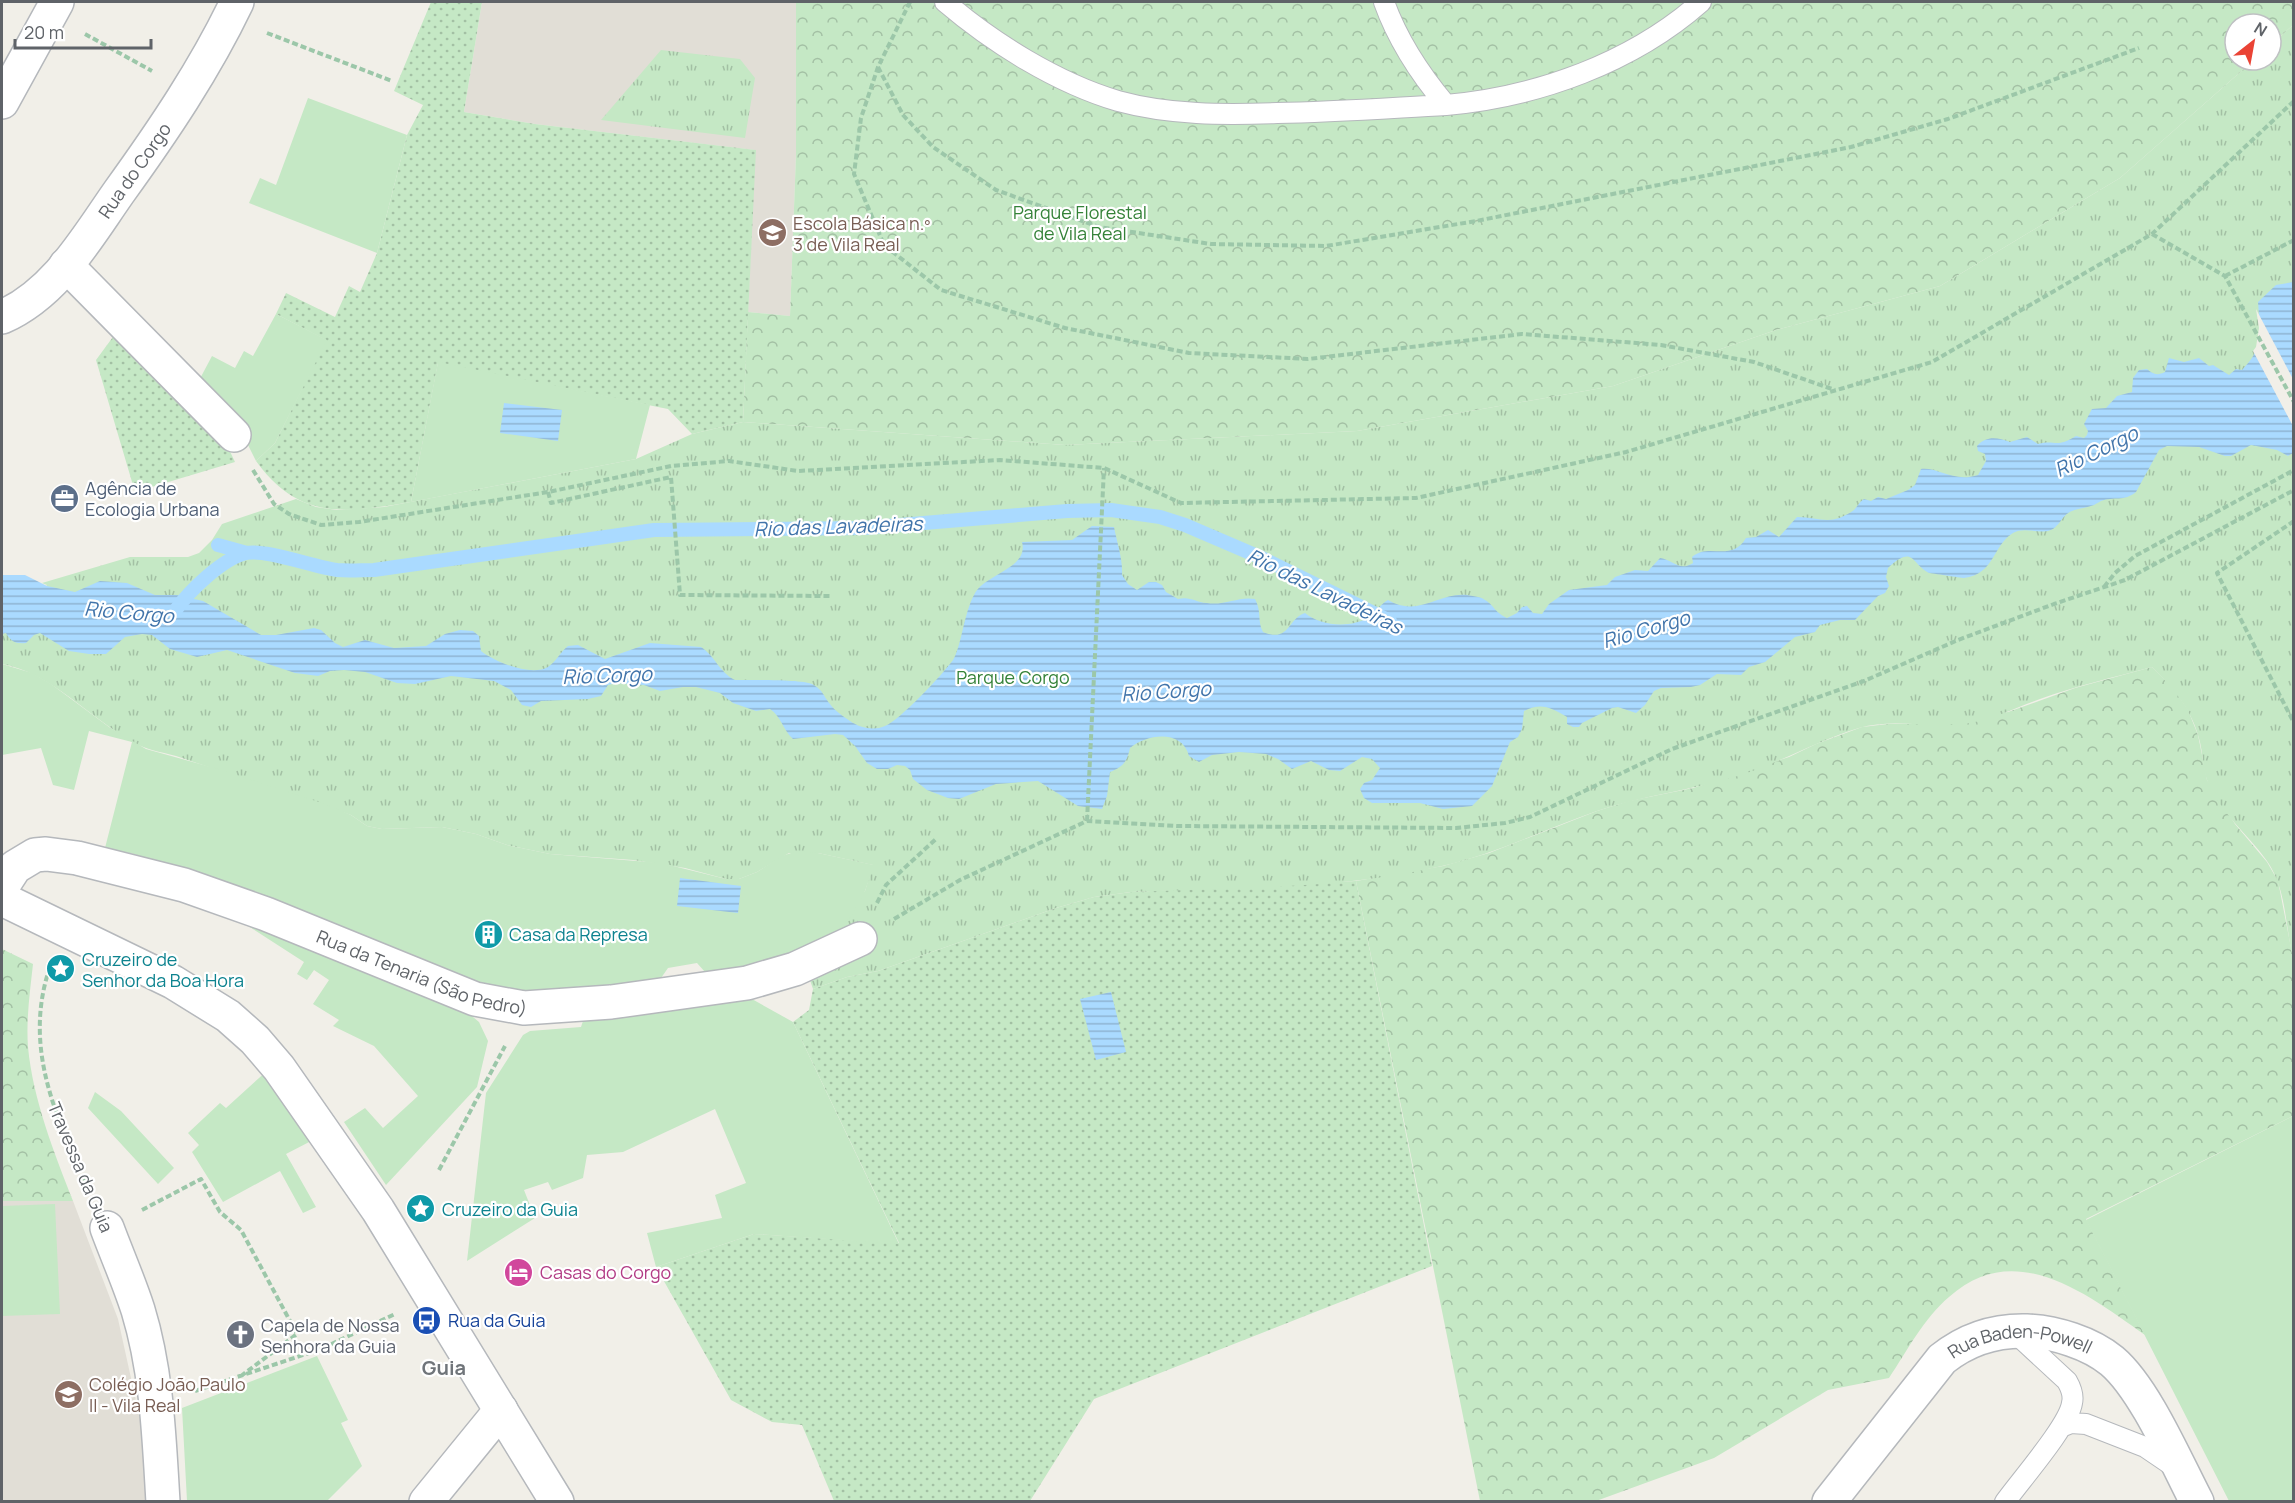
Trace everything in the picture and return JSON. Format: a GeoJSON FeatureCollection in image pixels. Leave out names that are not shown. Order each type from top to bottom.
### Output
{"type":"FeatureCollection","features":[{"type":"Feature","properties":{"kind":"street"},"geometry":{"type":"LineString","coordinates":[[2,102],[54,8]]}},
{"type":"Feature","properties":{"kind":"street","name":"Rua do Corgo"},"geometry":{"type":"LineString","coordinates":[[2,317],[33,300],[66,265],[168,124],[233,10]]}},
{"type":"Feature","properties":{"kind":"street"},"geometry":{"type":"LineString","coordinates":[[66,265],[234,435]]}},
{"type":"Feature","properties":{"kind":"street","name":"Rua da Tenaria (São Pedro)"},"geometry":{"type":"LineString","coordinates":[[2,887],[15,867],[35,855],[46,854],[86,860],[184,885],[266,914],[476,999],[524,1008],[611,1002],[747,983],[795,969],[860,939]]}},
{"type":"Feature","properties":{"kind":"street"},"geometry":{"type":"LineString","coordinates":[[2,899],[156,973],[203,999],[228,1016],[255,1040],[279,1068],[348,1164],[556,1502]]}},
{"type":"Feature","properties":{"kind":"street","name":"Travessa da Guia"},"geometry":{"type":"LineString","coordinates":[[107,1228],[138,1310],[147,1343],[158,1403],[163,1502]]}},
{"type":"Feature","properties":{"kind":"street","name":"Rua Baden-Powell"},"geometry":{"type":"LineString","coordinates":[[1829,1502],[1942,1359],[1956,1348],[1973,1340],[2012,1331],[2032,1331],[2076,1342],[2112,1361],[2136,1390],[2197,1502]]}},
{"type":"Feature","properties":{"kind":"street"},"geometry":{"type":"LineString","coordinates":[[426,1502],[501,1410]]}},
{"type":"Feature","properties":{"kind":"lane"},"geometry":{"type":"LineString","coordinates":[[945,2],[985,34],[1019,56],[1116,100],[1150,108],[1242,114],[1446,105],[1515,94],[1594,67],[1633,50],[1669,28],[1701,2]]}},
{"type":"Feature","properties":{"kind":"lane"},"geometry":{"type":"LineString","coordinates":[[1384,2],[1405,49],[1424,78],[1446,105]]}},
{"type":"Feature","properties":{"kind":"lane"},"geometry":{"type":"LineString","coordinates":[[2004,1502],[2061,1427],[2073,1403],[2071,1388],[2057,1370],[2012,1331]]}},
{"type":"Feature","properties":{"kind":"lane"},"geometry":{"type":"LineString","coordinates":[[2061,1427],[2071,1423],[2086,1424],[2145,1447],[2181,1472]]}},
{"type":"Feature","properties":{"kind":"path"},"geometry":{"type":"LineString","coordinates":[[910,2],[878,67],[861,118],[854,174],[884,245],[940,290],[1065,328],[1189,353],[1308,359],[1522,334],[1661,345],[1754,362],[1835,390]]}},
{"type":"Feature","properties":{"kind":"path"},"geometry":{"type":"LineString","coordinates":[[54,8],[188,91]]}},
{"type":"Feature","properties":{"kind":"path"},"geometry":{"type":"LineString","coordinates":[[233,10],[392,81]]}},
{"type":"Feature","properties":{"kind":"path"},"geometry":{"type":"LineString","coordinates":[[878,67],[903,115],[933,147],[996,190],[1099,227],[1211,244],[1326,246],[1476,221],[1851,147],[1948,119],[2139,48]]}},
{"type":"Feature","properties":{"kind":"path"},"geometry":{"type":"LineString","coordinates":[[234,435],[274,504],[289,513],[321,525],[359,522],[548,492],[671,466],[729,461],[798,471],[1000,460],[1104,468],[1181,503],[1416,498],[1626,452],[1932,362],[2152,234],[2294,101]]}},
{"type":"Feature","properties":{"kind":"path"},"geometry":{"type":"LineString","coordinates":[[2152,234],[2225,276],[2294,402]]}},
{"type":"Feature","properties":{"kind":"path"},"geometry":{"type":"LineString","coordinates":[[2225,276],[2294,240]]}},
{"type":"Feature","properties":{"kind":"path"},"geometry":{"type":"LineString","coordinates":[[1087,821],[1104,468]]}},
{"type":"Feature","properties":{"kind":"path"},"geometry":{"type":"LineString","coordinates":[[2104,587],[2115,573],[2136,556],[2294,470]]}},
{"type":"Feature","properties":{"kind":"path"},"geometry":{"type":"LineString","coordinates":[[548,492],[551,503],[671,477],[680,595],[830,596]]}},
{"type":"Feature","properties":{"kind":"path"},"geometry":{"type":"LineString","coordinates":[[860,939],[960,880],[1087,821],[1178,826],[1456,828],[1505,823],[1530,817],[1671,749],[1731,730],[1864,681],[1958,640],[2141,573],[2294,490]]}},
{"type":"Feature","properties":{"kind":"path"},"geometry":{"type":"LineString","coordinates":[[2294,521],[2217,573],[2294,723]]}},
{"type":"Feature","properties":{"kind":"path"},"geometry":{"type":"LineString","coordinates":[[860,939],[886,885],[937,838]]}},
{"type":"Feature","properties":{"kind":"path","name":"Travessa da Guia"},"geometry":{"type":"LineString","coordinates":[[68,932],[44,984],[40,1004],[41,1048],[44,1070],[61,1127],[107,1228]]}},
{"type":"Feature","properties":{"kind":"path"},"geometry":{"type":"LineString","coordinates":[[439,1170],[508,1041]]}},
{"type":"Feature","properties":{"kind":"path"},"geometry":{"type":"LineString","coordinates":[[107,1228],[201,1179],[220,1212],[241,1230],[297,1334],[241,1376]]}},
{"type":"Feature","properties":{"kind":"path"},"geometry":{"type":"LineString","coordinates":[[158,1403],[321,1349],[394,1315],[430,1294]]}},
{"type":"Feature","properties":{"kind":"shaded area","name":"Escola Básica n.º 3 de Vila Real"},"geometry":{"type":"Polygon","coordinates":[[[482,2],[796,2],[796,154],[790,316],[748,312],[755,150],[535,124],[464,112],[482,2]]]}},
{"type":"Feature","properties":{"kind":"shaded area","name":"Colégio João Paulo II - Vila Real"},"geometry":{"type":"Polygon","coordinates":[[[2,1201],[73,1201],[118,1319],[151,1469],[152,1501],[2,1501],[2,1201]]]}},
{"type":"Feature","properties":{"kind":"green space"},"geometry":{"type":"Polygon","coordinates":[[[431,2],[482,2],[464,112],[535,124],[756,150],[743,422],[692,434],[668,409],[438,363],[411,502],[365,509],[325,508],[307,503],[289,494],[272,480],[256,461],[275,443],[326,340],[276,314],[286,293],[335,317],[349,286],[360,292],[377,253],[407,135],[423,105],[394,91],[431,2]]]}},
{"type":"Feature","properties":{"kind":"green space","name":"Parque Florestal de Vila Real"},"geometry":{"type":"Polygon","coordinates":[[[796,2],[2293,2],[2293,25],[2283,34],[2283,12],[2223,12],[2223,72],[2240,72],[2120,178],[1940,286],[1776,330],[1613,386],[1357,431],[1065,445],[743,422],[748,312],[790,316],[796,154],[796,2]]]}},
{"type":"Feature","properties":{"kind":"green space","name":"Parque Corgo"},"geometry":{"type":"Polygon","coordinates":[[[2293,25],[2293,958],[2282,896],[2274,872],[2212,792],[2205,775],[2200,740],[2195,725],[2185,706],[2152,667],[2067,690],[1975,722],[1946,725],[1888,724],[1859,728],[1741,775],[1615,805],[1482,855],[1442,866],[1404,874],[1326,883],[1131,892],[1094,897],[1056,908],[878,971],[847,977],[813,989],[802,956],[865,891],[873,865],[818,853],[789,853],[757,872],[739,879],[726,879],[685,868],[633,860],[550,854],[442,827],[382,829],[367,826],[351,815],[132,742],[53,686],[36,676],[2,664],[2,634],[6,633],[47,585],[42,583],[130,557],[188,557],[199,553],[212,540],[222,524],[296,499],[316,507],[337,510],[384,507],[636,459],[692,434],[743,422],[1065,445],[1357,431],[1613,386],[1776,330],[1940,286],[2120,178],[2240,72],[2283,72],[2283,34],[2293,25]]]}},
{"type":"Feature","properties":{"kind":"green space"},"geometry":{"type":"Polygon","coordinates":[[[661,50],[740,59],[755,78],[745,138],[601,120],[661,50]]]}},
{"type":"Feature","properties":{"kind":"green space"},"geometry":{"type":"Polygon","coordinates":[[[308,98],[407,135],[377,253],[249,203],[260,178],[276,185],[308,98]]]}},
{"type":"Feature","properties":{"kind":"green space"},"geometry":{"type":"Polygon","coordinates":[[[276,314],[327,340],[275,443],[256,461],[239,427],[195,388],[212,356],[235,368],[244,351],[253,356],[276,314]]]}},
{"type":"Feature","properties":{"kind":"green space"},"geometry":{"type":"Polygon","coordinates":[[[121,326],[225,441],[235,462],[135,492],[96,360],[121,326]]]}},
{"type":"Feature","properties":{"kind":"green space"},"geometry":{"type":"Polygon","coordinates":[[[438,362],[650,405],[636,459],[411,502],[438,362]]]}},
{"type":"Feature","properties":{"kind":"green space"},"geometry":{"type":"Polygon","coordinates":[[[2,664],[32,673],[51,684],[109,727],[146,749],[218,769],[325,804],[351,815],[367,826],[382,829],[442,827],[550,854],[661,863],[726,879],[739,879],[757,872],[782,856],[797,851],[874,865],[865,891],[852,915],[835,934],[783,961],[705,972],[697,963],[668,968],[661,978],[621,985],[559,991],[497,990],[216,881],[134,854],[105,848],[132,742],[89,731],[74,790],[53,785],[41,748],[2,755],[2,664]]]}},
{"type":"Feature","properties":{"kind":"green space"},"geometry":{"type":"Polygon","coordinates":[[[2152,667],[2174,689],[2188,710],[2198,735],[2207,780],[2235,824],[2267,862],[2278,881],[2293,958],[2293,1116],[2086,1219],[2145,1335],[2100,1304],[2050,1278],[2025,1272],[1999,1272],[1974,1280],[1940,1305],[1916,1335],[1889,1378],[1828,1390],[1714,1458],[1596,1501],[1480,1501],[1356,881],[1443,866],[1489,853],[1597,811],[1629,801],[1693,788],[1789,757],[1862,727],[1913,724],[2008,712],[2075,688],[2152,667]]]}},
{"type":"Feature","properties":{"kind":"green space"},"geometry":{"type":"Polygon","coordinates":[[[1356,881],[1432,1266],[1094,1399],[1030,1501],[834,1501],[802,1425],[772,1422],[731,1400],[656,1267],[754,1234],[899,1243],[793,1022],[809,1010],[813,989],[847,977],[878,971],[1056,908],[1094,897],[1131,892],[1356,881]]]}},
{"type":"Feature","properties":{"kind":"green space"},"geometry":{"type":"Polygon","coordinates":[[[245,924],[263,927],[467,1012],[479,1022],[488,1041],[477,1087],[386,1185],[344,1122],[365,1108],[383,1128],[418,1096],[374,1046],[333,1026],[339,1020],[313,1004],[329,980],[314,970],[307,980],[297,974],[304,962],[245,924]]]}},
{"type":"Feature","properties":{"kind":"green space"},"geometry":{"type":"Polygon","coordinates":[[[2,949],[33,964],[28,1047],[34,1087],[45,1126],[73,1201],[2,1201],[2,949]]]}},
{"type":"Feature","properties":{"kind":"green space"},"geometry":{"type":"Polygon","coordinates":[[[743,994],[793,1022],[899,1244],[754,1234],[656,1267],[647,1233],[722,1218],[715,1195],[746,1183],[715,1109],[623,1152],[587,1155],[583,1178],[552,1190],[548,1182],[524,1190],[535,1218],[467,1261],[486,1093],[523,1035],[530,1031],[581,1027],[585,1015],[743,994]]]}},
{"type":"Feature","properties":{"kind":"green space"},"geometry":{"type":"Polygon","coordinates":[[[269,1069],[315,1139],[286,1154],[316,1207],[303,1213],[280,1171],[223,1202],[192,1152],[199,1145],[188,1133],[220,1103],[226,1108],[269,1069]]]}},
{"type":"Feature","properties":{"kind":"green space"},"geometry":{"type":"Polygon","coordinates":[[[95,1092],[121,1111],[174,1168],[158,1184],[88,1108],[95,1092]]]}},
{"type":"Feature","properties":{"kind":"green space"},"geometry":{"type":"Polygon","coordinates":[[[2293,1116],[2293,1501],[2229,1501],[2086,1220],[2293,1116]]]}},
{"type":"Feature","properties":{"kind":"green space"},"geometry":{"type":"Polygon","coordinates":[[[55,1204],[60,1314],[2,1316],[2,1206],[55,1204]]]}},
{"type":"Feature","properties":{"kind":"green space"},"geometry":{"type":"Polygon","coordinates":[[[317,1356],[348,1420],[341,1423],[362,1466],[327,1501],[187,1501],[182,1408],[317,1356]]]}},
{"type":"Feature","properties":{"kind":"water","name":"Rio Corgo"},"geometry":{"type":"Polygon","coordinates":[[[2293,282],[2293,453],[2288,456],[2277,450],[2251,445],[2231,456],[2225,456],[2199,447],[2167,446],[2159,450],[2136,492],[2132,495],[2101,501],[2072,511],[2048,531],[2021,530],[2013,533],[2001,545],[1988,565],[1974,575],[1964,578],[1929,573],[1912,558],[1903,557],[1888,568],[1886,577],[1889,586],[1885,593],[1878,596],[1855,620],[1840,620],[1820,625],[1815,632],[1795,637],[1765,662],[1749,667],[1741,675],[1717,674],[1700,685],[1661,688],[1654,691],[1645,705],[1636,713],[1618,707],[1612,708],[1582,723],[1579,727],[1567,724],[1567,717],[1546,707],[1530,708],[1524,711],[1522,729],[1518,737],[1510,742],[1492,786],[1472,806],[1443,809],[1420,803],[1372,803],[1364,798],[1360,789],[1364,783],[1372,780],[1380,768],[1372,759],[1362,757],[1340,771],[1329,770],[1311,761],[1292,769],[1266,754],[1239,752],[1212,755],[1199,762],[1189,756],[1179,741],[1163,737],[1145,740],[1130,748],[1124,763],[1110,772],[1107,796],[1102,809],[1078,806],[1038,781],[996,784],[959,799],[948,798],[927,790],[913,779],[910,770],[905,766],[897,765],[888,769],[877,769],[867,763],[855,746],[843,735],[793,739],[777,715],[770,709],[756,711],[733,703],[720,693],[696,687],[660,691],[644,685],[616,683],[608,685],[601,696],[588,699],[541,701],[531,707],[522,705],[511,690],[494,681],[451,676],[415,684],[397,683],[365,672],[344,670],[330,671],[318,676],[295,673],[227,650],[197,657],[170,649],[152,635],[142,634],[125,637],[106,654],[89,654],[69,651],[40,633],[34,635],[26,643],[17,643],[6,633],[2,634],[2,575],[25,575],[47,586],[75,592],[100,581],[127,583],[155,595],[177,595],[203,601],[261,635],[276,635],[314,628],[321,630],[343,647],[365,640],[394,648],[426,646],[445,634],[460,630],[473,631],[479,636],[481,651],[504,664],[523,669],[541,670],[548,667],[568,646],[578,645],[605,659],[650,643],[701,647],[725,673],[735,680],[812,684],[821,691],[834,709],[848,719],[863,727],[876,728],[885,726],[901,715],[953,660],[974,595],[979,588],[1019,559],[1022,542],[1072,540],[1092,526],[1114,527],[1121,557],[1122,575],[1128,584],[1137,590],[1149,582],[1156,582],[1178,599],[1213,604],[1255,599],[1263,632],[1272,635],[1283,632],[1305,613],[1328,623],[1346,624],[1362,621],[1370,617],[1388,600],[1399,605],[1419,606],[1447,597],[1467,595],[1484,599],[1507,618],[1527,606],[1533,613],[1542,614],[1549,604],[1569,590],[1607,585],[1615,577],[1635,570],[1648,571],[1660,558],[1684,566],[1693,563],[1692,557],[1699,553],[1734,549],[1746,538],[1756,537],[1768,530],[1779,537],[1797,517],[1832,520],[1846,515],[1864,499],[1871,501],[1878,497],[1886,499],[1908,490],[1915,485],[1921,469],[1961,477],[1978,475],[1986,461],[1985,454],[1978,451],[1977,446],[1985,440],[1997,439],[2010,442],[2027,437],[2038,444],[2059,443],[2076,436],[2084,438],[2088,431],[2084,424],[2092,409],[2106,408],[2117,396],[2132,392],[2133,378],[2139,370],[2147,369],[2157,374],[2165,372],[2169,358],[2184,362],[2199,358],[2209,366],[2213,365],[2229,375],[2236,369],[2242,370],[2258,346],[2260,331],[2258,302],[2276,285],[2293,282]]]}},
{"type":"Feature","properties":{"kind":"water"},"geometry":{"type":"Polygon","coordinates":[[[504,403],[562,410],[558,441],[500,433],[504,403]]]}},
{"type":"Feature","properties":{"kind":"water"},"geometry":{"type":"Polygon","coordinates":[[[680,878],[741,886],[738,913],[677,906],[680,878]]]}},
{"type":"Feature","properties":{"kind":"water"},"geometry":{"type":"Polygon","coordinates":[[[1111,992],[1126,1052],[1096,1060],[1080,999],[1111,992]]]}},
{"type":"Feature","properties":{"kind":"pier"},"geometry":{"type":"Polygon","coordinates":[[[2256,309],[2293,379],[2293,426],[2253,351],[2256,347],[2259,328],[2256,309]]]}},
{"type":"Feature","properties":{"kind":"waterway","name":"Rio das Lavadeiras"},"geometry":{"type":"LineString","coordinates":[[175,611],[189,594],[217,569],[237,556],[255,552],[337,570],[374,570],[654,530],[864,528],[1067,511],[1111,510],[1160,517],[1185,525],[1262,558],[1390,621]]}},
{"type":"Feature","properties":{"kind":"waterway"},"geometry":{"type":"LineString","coordinates":[[218,545],[247,553]]}},
{"type":"Feature","properties":{"kind":"place","name":"Escola Básica n.º 3 de Vila Real"},"geometry":{"type":"Point","coordinates":[772,233]}},
{"type":"Feature","properties":{"kind":"place","name":"Agência de Ecologia Urbana"},"geometry":{"type":"Point","coordinates":[64,498]}},
{"type":"Feature","properties":{"kind":"place","name":"Casa da Represa"},"geometry":{"type":"Point","coordinates":[488,934]}},
{"type":"Feature","properties":{"kind":"place","name":"Cruzeiro de Senhor da Boa Hora"},"geometry":{"type":"Point","coordinates":[61,969]}},
{"type":"Feature","properties":{"kind":"place","name":"Cruzeiro da Guia"},"geometry":{"type":"Point","coordinates":[421,1209]}},
{"type":"Feature","properties":{"kind":"place","name":"Casas do Corgo"},"geometry":{"type":"Point","coordinates":[519,1272]}},
{"type":"Feature","properties":{"kind":"place","name":"Rua da Guia"},"geometry":{"type":"Point","coordinates":[427,1320]}},
{"type":"Feature","properties":{"kind":"place","name":"Capela de Nossa Senhora da Guia"},"geometry":{"type":"Point","coordinates":[240,1335]}},
{"type":"Feature","properties":{"kind":"place","name":"Colégio João Paulo II - Vila Real"},"geometry":{"type":"Point","coordinates":[68,1394]}},
{"type":"Feature","properties":{"kind":"district","name":"Guia"},"geometry":{"type":"Point","coordinates":[444,1367]}}]}
